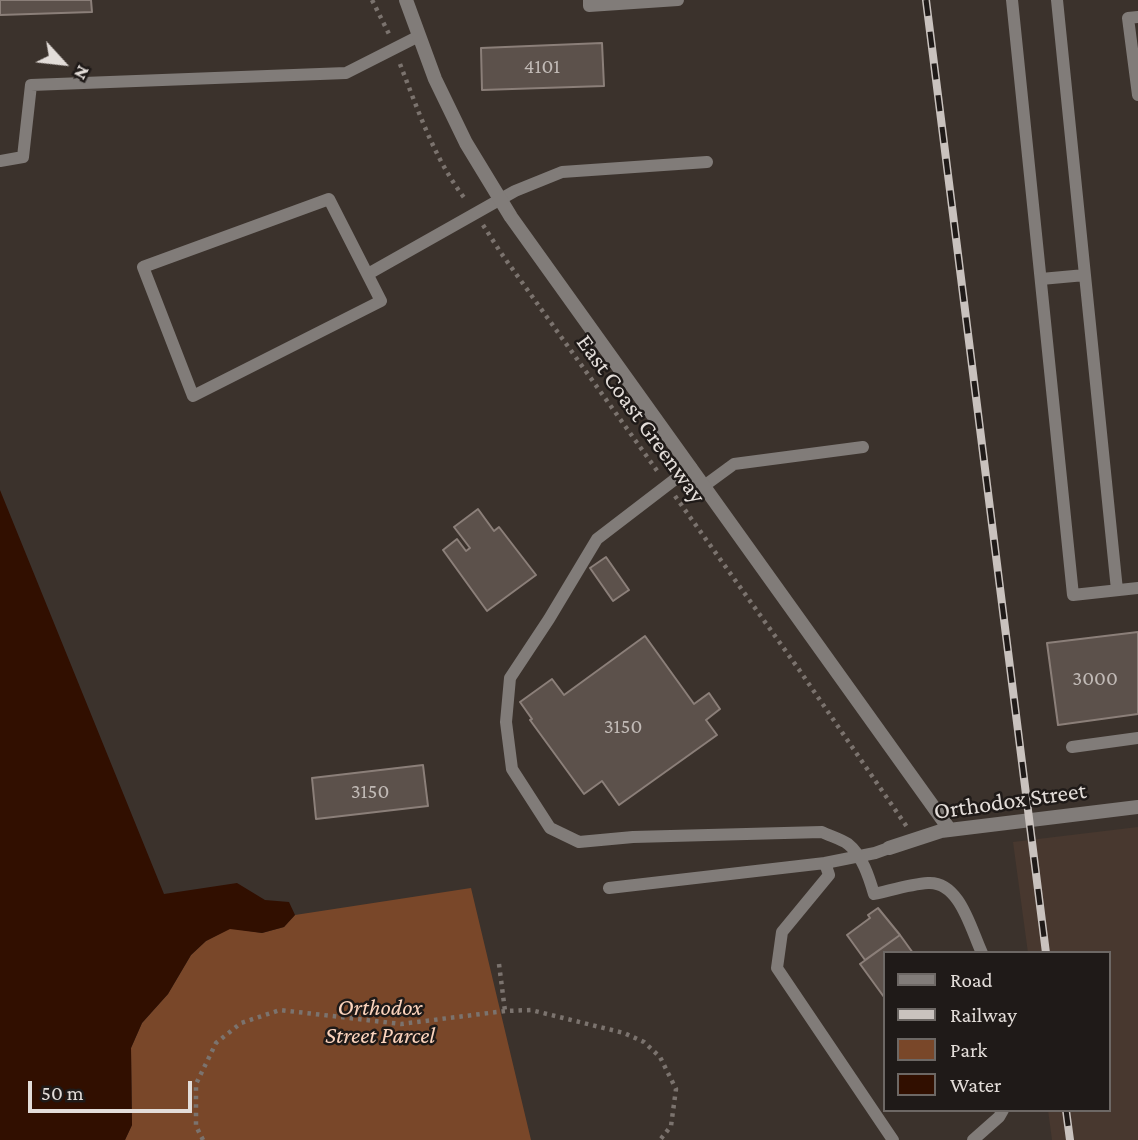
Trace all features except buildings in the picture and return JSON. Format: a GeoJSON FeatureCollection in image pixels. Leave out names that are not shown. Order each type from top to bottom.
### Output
{"type":"FeatureCollection","features":[{"type":"Feature","properties":{"kind":"street"},"geometry":{"type":"LineString","coordinates":[[407,0],[435,79],[466,143],[500,199],[950,830]]}},
{"type":"Feature","properties":{"kind":"street","name":"Orthodox Street"},"geometry":{"type":"LineString","coordinates":[[889,848],[950,830],[1138,807]]}},
{"type":"Feature","properties":{"kind":"lane"},"geometry":{"type":"LineString","coordinates":[[589,0],[589,6],[678,0]]}},
{"type":"Feature","properties":{"kind":"lane"},"geometry":{"type":"LineString","coordinates":[[1012,0],[1073,595],[1138,588]]}},
{"type":"Feature","properties":{"kind":"lane"},"geometry":{"type":"LineString","coordinates":[[1057,0],[1117,590]]}},
{"type":"Feature","properties":{"kind":"lane"},"geometry":{"type":"LineString","coordinates":[[1138,17],[1128,18],[1138,95]]}},
{"type":"Feature","properties":{"kind":"lane"},"geometry":{"type":"LineString","coordinates":[[0,161],[23,157],[31,85],[346,73],[419,36]]}},
{"type":"Feature","properties":{"kind":"lane"},"geometry":{"type":"LineString","coordinates":[[368,274],[514,191],[562,172],[707,162]]}},
{"type":"Feature","properties":{"kind":"lane"},"geometry":{"type":"LineString","coordinates":[[329,199],[368,274],[382,301],[192,396],[143,267],[329,199]]}},
{"type":"Feature","properties":{"kind":"lane"},"geometry":{"type":"LineString","coordinates":[[1041,279],[1085,275]]}},
{"type":"Feature","properties":{"kind":"lane"},"geometry":{"type":"LineString","coordinates":[[704,486],[734,464],[863,447]]}},
{"type":"Feature","properties":{"kind":"lane"},"geometry":{"type":"LineString","coordinates":[[691,467],[597,539],[510,678],[506,722],[512,769],[550,828],[579,842],[633,837],[822,832],[848,845],[858,856],[874,894],[931,883],[946,886],[956,896],[981,951]]}},
{"type":"Feature","properties":{"kind":"lane"},"geometry":{"type":"LineString","coordinates":[[1072,747],[1138,738]]}},
{"type":"Feature","properties":{"kind":"lane"},"geometry":{"type":"LineString","coordinates":[[609,888],[825,863],[889,848]]}},
{"type":"Feature","properties":{"kind":"lane"},"geometry":{"type":"LineString","coordinates":[[825,863],[829,875],[782,932],[777,968],[893,1140]]}},
{"type":"Feature","properties":{"kind":"lane"},"geometry":{"type":"LineString","coordinates":[[973,1140],[1002,1112]]}},
{"type":"Feature","properties":{"kind":"path","name":"East Coast Greenway"},"geometry":{"type":"LineString","coordinates":[[372,0],[384,21],[421,118],[458,190],[800,671],[915,839]]}},
{"type":"Feature","properties":{"kind":"path"},"geometry":{"type":"LineString","coordinates":[[730,573],[737,568]]}},
{"type":"Feature","properties":{"kind":"path"},"geometry":{"type":"LineString","coordinates":[[499,964],[505,1011]]}},
{"type":"Feature","properties":{"kind":"path"},"geometry":{"type":"LineString","coordinates":[[203,1140],[196,1126],[196,1084],[216,1043],[242,1023],[279,1010],[401,1024],[531,1010],[624,1033],[644,1042],[660,1057],[676,1089],[671,1126],[660,1140]]}},
{"type":"Feature","properties":{"kind":"shaded area"},"geometry":{"type":"Polygon","coordinates":[[[1138,827],[1138,1140],[1052,1140],[1048,1112],[1110,1112],[1110,951],[1028,951],[1013,842],[1138,827]]]}},
{"type":"Feature","properties":{"kind":"green space","name":"Orthodox Street Parcel"},"geometry":{"type":"Polygon","coordinates":[[[471,888],[531,1140],[125,1140],[132,1125],[131,1048],[142,1023],[168,994],[191,955],[206,941],[230,928],[262,933],[284,927],[295,915],[471,888]]]}},
{"type":"Feature","properties":{"kind":"water"},"geometry":{"type":"Polygon","coordinates":[[[0,490],[164,894],[237,883],[265,900],[289,902],[295,915],[284,927],[262,933],[230,929],[206,941],[191,955],[168,994],[142,1023],[131,1048],[132,1125],[125,1140],[0,1140],[0,490]]]}},
{"type":"Feature","properties":{"kind":"railway"},"geometry":{"type":"LineString","coordinates":[[926,0],[1046,951]]}},
{"type":"Feature","properties":{"kind":"railway"},"geometry":{"type":"LineString","coordinates":[[1066,1112],[1070,1140]]}}]}
